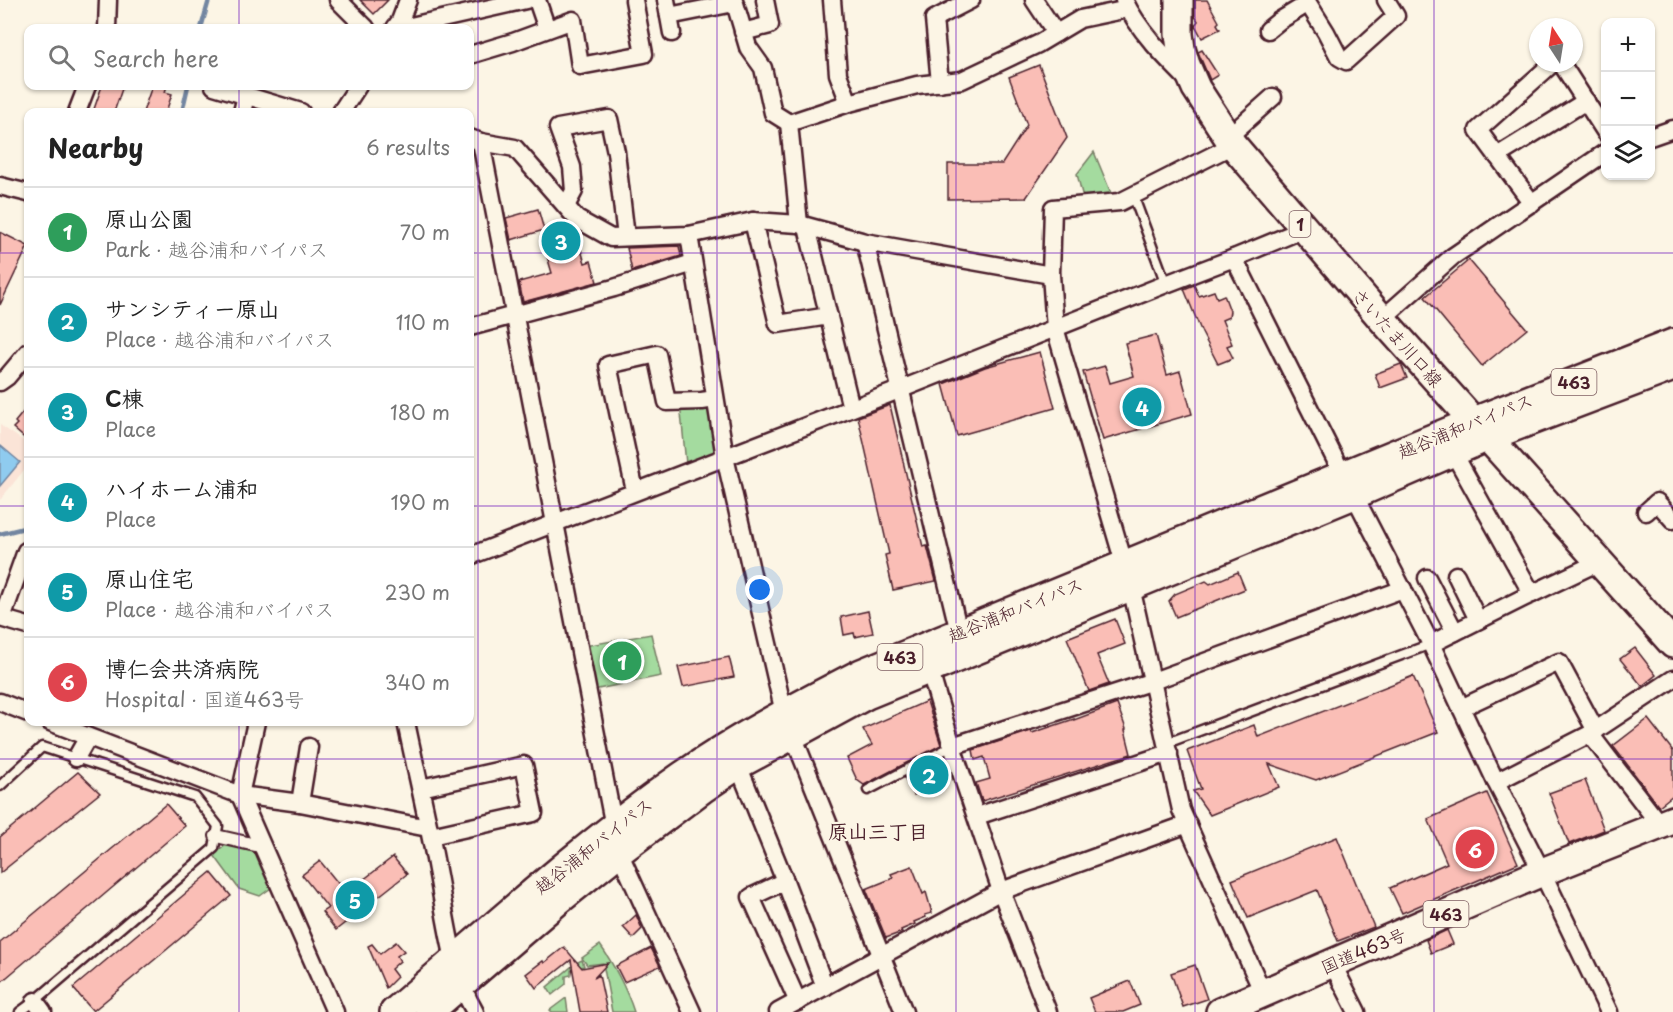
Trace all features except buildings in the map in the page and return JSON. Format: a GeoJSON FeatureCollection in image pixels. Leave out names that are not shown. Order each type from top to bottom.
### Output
{"type":"FeatureCollection","features":[{"type":"Feature","properties":{"kind":"main road","name":"さいたま川口線"},"geometry":{"type":"LineString","coordinates":[[1179,0],[1181,49],[1196,88],[1231,141],[1382,319],[1673,644]]}},
{"type":"Feature","properties":{"kind":"main road","name":"越谷浦和バイパス"},"geometry":{"type":"LineString","coordinates":[[617,839],[679,778],[707,759],[788,724],[867,695],[1128,576],[1481,429],[1673,342]]}},
{"type":"Feature","properties":{"kind":"main road","name":"越谷浦和バイパス"},"geometry":{"type":"LineString","coordinates":[[1349,485],[1453,452],[1481,429],[1673,367]]}},
{"type":"Feature","properties":{"kind":"main road","name":"越谷浦和バイパス"},"geometry":{"type":"LineString","coordinates":[[429,1012],[459,972],[539,886],[704,788],[861,672],[959,632],[1128,576]]}},
{"type":"Feature","properties":{"kind":"main road","name":"国道463号"},"geometry":{"type":"LineString","coordinates":[[1220,1012],[1542,872],[1669,823]]}},
{"type":"Feature","properties":{"kind":"main road","name":"越谷浦和バイパス"},"geometry":{"type":"LineString","coordinates":[[394,1012],[459,972]]}},
{"type":"Feature","properties":{"kind":"street"},"geometry":{"type":"LineString","coordinates":[[107,24],[108,0]]}},
{"type":"Feature","properties":{"kind":"street"},"geometry":{"type":"LineString","coordinates":[[338,0],[362,24]]}},
{"type":"Feature","properties":{"kind":"street"},"geometry":{"type":"LineString","coordinates":[[398,24],[408,0]]}},
{"type":"Feature","properties":{"kind":"street"},"geometry":{"type":"LineString","coordinates":[[420,24],[526,0]]}},
{"type":"Feature","properties":{"kind":"street"},"geometry":{"type":"LineString","coordinates":[[537,0],[547,29]]}},
{"type":"Feature","properties":{"kind":"street"},"geometry":{"type":"LineString","coordinates":[[474,54],[573,20],[580,66],[644,54],[634,0]]}},
{"type":"Feature","properties":{"kind":"street"},"geometry":{"type":"LineString","coordinates":[[743,32],[770,25],[765,0]]}},
{"type":"Feature","properties":{"kind":"street"},"geometry":{"type":"LineString","coordinates":[[832,0],[838,74],[849,103]]}},
{"type":"Feature","properties":{"kind":"street"},"geometry":{"type":"LineString","coordinates":[[940,83],[934,19],[971,0]]}},
{"type":"Feature","properties":{"kind":"street"},"geometry":{"type":"LineString","coordinates":[[1034,0],[1056,33]]}},
{"type":"Feature","properties":{"kind":"street"},"geometry":{"type":"LineString","coordinates":[[1268,30],[1306,2],[1339,57],[1346,61],[1396,16],[1386,0]]}},
{"type":"Feature","properties":{"kind":"street"},"geometry":{"type":"LineString","coordinates":[[669,16],[734,1],[748,47],[763,68],[773,113],[789,123]]}},
{"type":"Feature","properties":{"kind":"street"},"geometry":{"type":"LineString","coordinates":[[789,123],[849,103],[917,85],[962,80],[1038,44],[1080,19],[1126,4],[1160,52],[1196,88]]}},
{"type":"Feature","properties":{"kind":"street"},"geometry":{"type":"LineString","coordinates":[[1532,203],[1478,130],[1543,72]]}},
{"type":"Feature","properties":{"kind":"street"},"geometry":{"type":"LineString","coordinates":[[1567,72],[1601,126]]}},
{"type":"Feature","properties":{"kind":"street"},"geometry":{"type":"LineString","coordinates":[[79,108],[85,90]]}},
{"type":"Feature","properties":{"kind":"street"},"geometry":{"type":"LineString","coordinates":[[227,90],[287,108]]}},
{"type":"Feature","properties":{"kind":"street"},"geometry":{"type":"LineString","coordinates":[[344,108],[355,90]]}},
{"type":"Feature","properties":{"kind":"street"},"geometry":{"type":"LineString","coordinates":[[243,108],[246,96]]}},
{"type":"Feature","properties":{"kind":"street"},"geometry":{"type":"LineString","coordinates":[[1263,993],[1181,810],[1128,576],[1055,328],[1051,275],[1053,208],[1120,202],[1231,141],[1273,97]]}},
{"type":"Feature","properties":{"kind":"street"},"geometry":{"type":"LineString","coordinates":[[1497,156],[1586,101]]}},
{"type":"Feature","properties":{"kind":"street"},"geometry":{"type":"LineString","coordinates":[[566,206],[574,190],[572,167],[558,128],[609,119],[616,152],[626,237]]}},
{"type":"Feature","properties":{"kind":"street"},"geometry":{"type":"LineString","coordinates":[[789,123],[803,225],[829,316],[851,408]]}},
{"type":"Feature","properties":{"kind":"street"},"geometry":{"type":"LineString","coordinates":[[1655,134],[1673,129]]}},
{"type":"Feature","properties":{"kind":"street"},"geometry":{"type":"LineString","coordinates":[[692,1012],[617,839],[515,314],[475,140],[515,148],[577,219],[611,238],[689,236],[753,221],[803,225],[865,242],[1051,275]]}},
{"type":"Feature","properties":{"kind":"street"},"geometry":{"type":"LineString","coordinates":[[1382,319],[1452,256],[1601,155]]}},
{"type":"Feature","properties":{"kind":"street"},"geometry":{"type":"LineString","coordinates":[[0,186],[24,192]]}},
{"type":"Feature","properties":{"kind":"street"},"geometry":{"type":"LineString","coordinates":[[753,221],[778,324],[829,316]]}},
{"type":"Feature","properties":{"kind":"street"},"geometry":{"type":"LineString","coordinates":[[474,554],[899,390],[1304,229]]}},
{"type":"Feature","properties":{"kind":"street"},"geometry":{"type":"LineString","coordinates":[[689,236],[725,457],[788,724],[904,1012]]}},
{"type":"Feature","properties":{"kind":"street"},"geometry":{"type":"LineString","coordinates":[[865,242],[959,632]]}},
{"type":"Feature","properties":{"kind":"street"},"geometry":{"type":"LineString","coordinates":[[1234,258],[1431,644],[1496,782],[1542,872],[1603,1010]]}},
{"type":"Feature","properties":{"kind":"street"},"geometry":{"type":"LineString","coordinates":[[474,326],[614,288],[693,263]]}},
{"type":"Feature","properties":{"kind":"street"},"geometry":{"type":"LineString","coordinates":[[635,491],[608,365],[657,354],[667,402],[715,399]]}},
{"type":"Feature","properties":{"kind":"street"},"geometry":{"type":"LineString","coordinates":[[0,382],[24,357]]}},
{"type":"Feature","properties":{"kind":"street"},"geometry":{"type":"LineString","coordinates":[[1453,452],[1532,594]]}},
{"type":"Feature","properties":{"kind":"street"},"geometry":{"type":"LineString","coordinates":[[1646,512],[1657,502],[1673,520]]}},
{"type":"Feature","properties":{"kind":"street"},"geometry":{"type":"LineString","coordinates":[[24,556],[1,618],[24,625]]}},
{"type":"Feature","properties":{"kind":"street"},"geometry":{"type":"LineString","coordinates":[[1431,644],[1599,562]]}},
{"type":"Feature","properties":{"kind":"street"},"geometry":{"type":"LineString","coordinates":[[1456,575],[1478,620]]}},
{"type":"Feature","properties":{"kind":"street"},"geometry":{"type":"LineString","coordinates":[[1427,578],[1455,632]]}},
{"type":"Feature","properties":{"kind":"street"},"geometry":{"type":"LineString","coordinates":[[952,747],[1153,681],[1403,589]]}},
{"type":"Feature","properties":{"kind":"street"},"geometry":{"type":"LineString","coordinates":[[1461,708],[1559,662],[1593,732],[1669,823]]}},
{"type":"Feature","properties":{"kind":"street"},"geometry":{"type":"LineString","coordinates":[[928,668],[1001,891],[1048,1012]]}},
{"type":"Feature","properties":{"kind":"street"},"geometry":{"type":"LineString","coordinates":[[1496,782],[1593,732],[1673,679]]}},
{"type":"Feature","properties":{"kind":"street"},"geometry":{"type":"LineString","coordinates":[[2,704],[24,712]]}},
{"type":"Feature","properties":{"kind":"street"},"geometry":{"type":"LineString","coordinates":[[60,726],[240,795],[300,803],[430,832],[534,813],[524,765],[421,788]]}},
{"type":"Feature","properties":{"kind":"street"},"geometry":{"type":"LineString","coordinates":[[255,726],[240,795],[335,1012]]}},
{"type":"Feature","properties":{"kind":"street"},"geometry":{"type":"LineString","coordinates":[[407,726],[459,972],[475,1012]]}},
{"type":"Feature","properties":{"kind":"street"},"geometry":{"type":"LineString","coordinates":[[76,758],[88,737]]}},
{"type":"Feature","properties":{"kind":"street"},"geometry":{"type":"LineString","coordinates":[[300,803],[309,747]]}},
{"type":"Feature","properties":{"kind":"street"},"geometry":{"type":"LineString","coordinates":[[977,816],[1168,748]]}},
{"type":"Feature","properties":{"kind":"street"},"geometry":{"type":"LineString","coordinates":[[738,765],[825,987]]}},
{"type":"Feature","properties":{"kind":"street"},"geometry":{"type":"LineString","coordinates":[[778,1012],[1001,891],[1188,824]]}},
{"type":"Feature","properties":{"kind":"street"},"geometry":{"type":"LineString","coordinates":[[216,836],[264,847]]}},
{"type":"Feature","properties":{"kind":"street"},"geometry":{"type":"LineString","coordinates":[[785,881],[751,897],[798,1002]]}},
{"type":"Feature","properties":{"kind":"street"},"geometry":{"type":"LineString","coordinates":[[1332,963],[1357,1012]]}},
{"type":"Feature","properties":{"kind":"lane"},"geometry":{"type":"LineString","coordinates":[[1133,195],[1166,284]]}},
{"type":"Feature","properties":{"kind":"lane"},"geometry":{"type":"LineString","coordinates":[[1168,748],[1431,644]]}},
{"type":"Feature","properties":{"kind":"lane"},"geometry":{"type":"LineString","coordinates":[[0,786],[42,747],[195,797],[218,826],[214,848],[39,1007],[20,1012]]}},
{"type":"Feature","properties":{"kind":"lane"},"geometry":{"type":"LineString","coordinates":[[868,790],[952,747]]}},
{"type":"Feature","properties":{"kind":"shaded area"},"geometry":{"type":"Polygon","coordinates":[[[0,425],[24,441],[24,470],[0,500],[0,425]]]}},
{"type":"Feature","properties":{"kind":"green space"},"geometry":{"type":"Polygon","coordinates":[[[1094,152],[1113,198],[1084,202],[1077,174],[1094,152]]]}},
{"type":"Feature","properties":{"kind":"green space"},"geometry":{"type":"Polygon","coordinates":[[[680,403],[711,403],[718,450],[686,464],[680,403]]]}},
{"type":"Feature","properties":{"kind":"green space"},"geometry":{"type":"Polygon","coordinates":[[[651,634],[661,676],[593,690],[584,646],[651,634]]]}},
{"type":"Feature","properties":{"kind":"green space"},"geometry":{"type":"Polygon","coordinates":[[[228,843],[261,853],[271,888],[260,896],[239,889],[214,855],[228,843]]]}},
{"type":"Feature","properties":{"kind":"green space"},"geometry":{"type":"Polygon","coordinates":[[[600,945],[619,977],[634,1012],[612,1012],[603,963],[587,965],[582,958],[600,945]]]}},
{"type":"Feature","properties":{"kind":"green space"},"geometry":{"type":"Polygon","coordinates":[[[582,960],[584,966],[571,970],[571,975],[566,976],[566,984],[552,995],[547,987],[582,960]]]}},
{"type":"Feature","properties":{"kind":"green space"},"geometry":{"type":"Polygon","coordinates":[[[566,998],[568,1012],[550,1010],[566,998]]]}},
{"type":"Feature","properties":{"kind":"water"},"geometry":{"type":"Polygon","coordinates":[[[0,447],[20,462],[0,486],[0,447]]]}},
{"type":"Feature","properties":{"kind":"waterway"},"geometry":{"type":"LineString","coordinates":[[202,24],[209,0]]}},
{"type":"Feature","properties":{"kind":"waterway"},"geometry":{"type":"LineString","coordinates":[[183,108],[187,90]]}},
{"type":"Feature","properties":{"kind":"waterway"},"geometry":{"type":"LineString","coordinates":[[0,534],[24,528]]}},
{"type":"Feature","properties":{"kind":"place","name":"C棟"},"geometry":{"type":"Point","coordinates":[561,241]}},
{"type":"Feature","properties":{"kind":"place","name":"ハイホーム浦和"},"geometry":{"type":"Point","coordinates":[1142,407]}},
{"type":"Feature","properties":{"kind":"place","name":"原山公園"},"geometry":{"type":"Point","coordinates":[622,661]}},
{"type":"Feature","properties":{"kind":"place","name":"サンシティー原山"},"geometry":{"type":"Point","coordinates":[929,775]}},
{"type":"Feature","properties":{"kind":"place","name":"博仁会共済病院"},"geometry":{"type":"Point","coordinates":[1475,849]}},
{"type":"Feature","properties":{"kind":"place","name":"原山住宅"},"geometry":{"type":"Point","coordinates":[355,900]}},
{"type":"Feature","properties":{"kind":"district","name":"原山三丁目"},"geometry":{"type":"Point","coordinates":[878,831]}}]}
